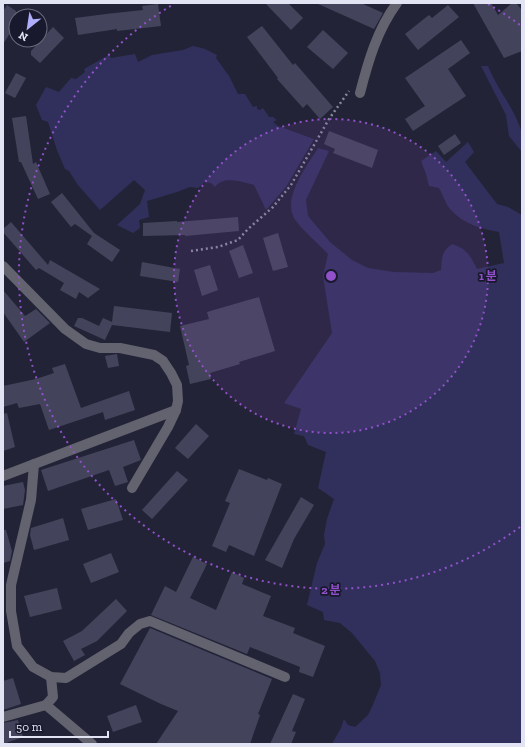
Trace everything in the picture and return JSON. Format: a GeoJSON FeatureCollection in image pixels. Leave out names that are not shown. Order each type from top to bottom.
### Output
{"type":"FeatureCollection","features":[{"type":"Feature","properties":{"kind":"street"},"geometry":{"type":"LineString","coordinates":[[360,94],[368,64],[383,25],[397,3]]}},
{"type":"Feature","properties":{"kind":"street"},"geometry":{"type":"LineString","coordinates":[[3,266],[65,329],[86,344],[100,348],[120,348],[154,355],[163,361],[177,385],[178,401],[176,410],[168,427],[132,488]]}},
{"type":"Feature","properties":{"kind":"street"},"geometry":{"type":"LineString","coordinates":[[3,476],[176,410]]}},
{"type":"Feature","properties":{"kind":"street"},"geometry":{"type":"LineString","coordinates":[[34,464],[31,500],[11,585],[11,611],[17,646],[33,667],[51,677],[66,678],[121,644],[129,633],[140,624],[150,621],[285,677]]}},
{"type":"Feature","properties":{"kind":"street"},"geometry":{"type":"LineString","coordinates":[[3,717],[46,705],[53,697],[51,677]]}},
{"type":"Feature","properties":{"kind":"street"},"geometry":{"type":"LineString","coordinates":[[46,705],[92,744]]}},
{"type":"Feature","properties":{"kind":"path"},"geometry":{"type":"LineString","coordinates":[[191,251],[218,247],[238,240],[273,207],[291,185],[329,119],[351,88]]}},
{"type":"Feature","properties":{"kind":"shaded area"},"geometry":{"type":"Polygon","coordinates":[[[193,46],[205,49],[217,55],[216,58],[229,76],[238,94],[245,94],[253,107],[257,106],[257,109],[260,110],[263,108],[269,117],[273,117],[277,120],[273,122],[278,126],[314,139],[286,187],[266,210],[254,185],[228,180],[219,183],[215,187],[211,183],[205,182],[198,188],[190,187],[147,201],[149,217],[139,220],[140,228],[133,233],[117,225],[140,204],[145,190],[134,180],[100,210],[78,185],[69,171],[65,169],[48,122],[42,120],[36,105],[46,87],[59,92],[71,78],[76,79],[85,72],[84,69],[109,55],[111,58],[135,54],[138,62],[152,55],[183,50],[193,46]]]}},
{"type":"Feature","properties":{"kind":"shaded area"},"geometry":{"type":"Polygon","coordinates":[[[481,66],[488,66],[519,124],[522,133],[522,152],[509,136],[506,115],[481,66]]]}},
{"type":"Feature","properties":{"kind":"shaded area"},"geometry":{"type":"Polygon","coordinates":[[[468,142],[474,152],[465,162],[497,204],[508,207],[522,215],[522,744],[332,744],[344,719],[348,725],[355,727],[368,715],[381,685],[380,673],[375,661],[352,633],[340,623],[324,620],[323,612],[307,605],[317,563],[325,544],[324,535],[327,519],[334,499],[318,488],[326,452],[308,445],[304,436],[294,434],[301,409],[284,403],[332,333],[323,276],[328,254],[303,230],[296,221],[292,213],[291,203],[293,193],[302,173],[318,148],[329,151],[306,200],[308,216],[330,242],[352,260],[368,268],[394,272],[433,273],[441,270],[444,253],[452,244],[468,253],[477,269],[504,263],[499,232],[473,225],[456,215],[451,210],[439,188],[429,186],[421,161],[436,151],[446,162],[468,142]]]}},
{"type":"Feature","properties":{"kind":"building"},"geometry":{"type":"Polygon","coordinates":[[[265,3],[288,3],[303,18],[291,30],[265,3]]]}},
{"type":"Feature","properties":{"kind":"building"},"geometry":{"type":"Polygon","coordinates":[[[316,3],[361,3],[383,13],[374,29],[316,3]]]}},
{"type":"Feature","properties":{"kind":"building"},"geometry":{"type":"Polygon","coordinates":[[[473,3],[491,3],[498,15],[512,3],[516,3],[522,10],[522,51],[504,58],[473,3]]]}},
{"type":"Feature","properties":{"kind":"building"},"geometry":{"type":"Polygon","coordinates":[[[158,4],[161,26],[117,31],[117,29],[78,35],[75,18],[143,10],[142,6],[158,4]]]}},
{"type":"Feature","properties":{"kind":"building"},"geometry":{"type":"Polygon","coordinates":[[[7,5],[12,8],[8,8],[8,36],[3,44],[3,11],[7,5]]]}},
{"type":"Feature","properties":{"kind":"building"},"geometry":{"type":"Polygon","coordinates":[[[448,5],[459,17],[418,50],[405,34],[429,15],[432,18],[448,5]]]}},
{"type":"Feature","properties":{"kind":"building"},"geometry":{"type":"Polygon","coordinates":[[[262,26],[293,65],[295,63],[333,107],[320,119],[307,104],[303,108],[277,79],[278,78],[247,37],[262,26]]]}},
{"type":"Feature","properties":{"kind":"building"},"geometry":{"type":"Polygon","coordinates":[[[53,27],[64,38],[40,63],[31,55],[31,51],[34,48],[48,48],[48,32],[53,27]]]}},
{"type":"Feature","properties":{"kind":"building"},"geometry":{"type":"Polygon","coordinates":[[[323,30],[348,53],[333,69],[307,47],[323,30]]]}},
{"type":"Feature","properties":{"kind":"building"},"geometry":{"type":"Polygon","coordinates":[[[461,40],[470,53],[448,69],[466,96],[413,131],[405,119],[425,106],[405,78],[461,40]]]}},
{"type":"Feature","properties":{"kind":"building"},"geometry":{"type":"Polygon","coordinates":[[[16,73],[26,78],[15,98],[5,93],[16,73]]]}},
{"type":"Feature","properties":{"kind":"building"},"geometry":{"type":"Polygon","coordinates":[[[26,116],[33,164],[36,162],[50,194],[38,199],[21,162],[19,162],[12,118],[26,116]]]}},
{"type":"Feature","properties":{"kind":"building"},"geometry":{"type":"Polygon","coordinates":[[[329,131],[378,150],[372,168],[333,153],[335,149],[324,144],[329,131]]]}},
{"type":"Feature","properties":{"kind":"building"},"geometry":{"type":"Polygon","coordinates":[[[455,134],[461,143],[444,155],[438,146],[455,134]]]}},
{"type":"Feature","properties":{"kind":"building"},"geometry":{"type":"Polygon","coordinates":[[[62,193],[94,233],[120,250],[112,262],[87,244],[92,236],[75,224],[71,227],[51,202],[62,193]]]}},
{"type":"Feature","properties":{"kind":"building"},"geometry":{"type":"Polygon","coordinates":[[[238,217],[239,231],[185,236],[143,236],[143,223],[238,217]]]}},
{"type":"Feature","properties":{"kind":"building"},"geometry":{"type":"Polygon","coordinates":[[[11,222],[48,265],[50,260],[100,289],[88,298],[79,292],[76,299],[60,290],[64,283],[39,268],[36,270],[3,232],[3,229],[11,222]]]}},
{"type":"Feature","properties":{"kind":"building"},"geometry":{"type":"Polygon","coordinates":[[[278,233],[288,267],[273,271],[263,238],[278,233]]]}},
{"type":"Feature","properties":{"kind":"building"},"geometry":{"type":"Polygon","coordinates":[[[243,245],[253,273],[239,278],[229,251],[243,245]]]}},
{"type":"Feature","properties":{"kind":"building"},"geometry":{"type":"Polygon","coordinates":[[[142,262],[180,269],[178,282],[140,276],[142,262]]]}},
{"type":"Feature","properties":{"kind":"building"},"geometry":{"type":"Polygon","coordinates":[[[210,265],[218,290],[202,296],[194,270],[210,265]]]}},
{"type":"Feature","properties":{"kind":"building"},"geometry":{"type":"Polygon","coordinates":[[[3,290],[25,316],[36,309],[50,323],[24,342],[3,312],[3,290]]]}},
{"type":"Feature","properties":{"kind":"building"},"geometry":{"type":"Polygon","coordinates":[[[259,297],[275,351],[210,373],[211,379],[190,384],[186,366],[189,365],[180,326],[209,319],[207,312],[259,297]]]}},
{"type":"Feature","properties":{"kind":"building"},"geometry":{"type":"Polygon","coordinates":[[[114,306],[172,313],[170,332],[112,325],[105,340],[74,326],[78,318],[82,318],[99,326],[103,318],[112,322],[114,306]]]}},
{"type":"Feature","properties":{"kind":"building"},"geometry":{"type":"Polygon","coordinates":[[[117,354],[119,366],[108,368],[105,356],[117,354]]]}},
{"type":"Feature","properties":{"kind":"building"},"geometry":{"type":"Polygon","coordinates":[[[65,364],[81,408],[129,391],[135,410],[105,420],[103,412],[49,430],[40,404],[19,408],[17,403],[3,407],[3,386],[36,379],[54,373],[52,368],[65,364]]]}},
{"type":"Feature","properties":{"kind":"building"},"geometry":{"type":"Polygon","coordinates":[[[7,413],[15,447],[3,451],[3,414],[7,413]]]}},
{"type":"Feature","properties":{"kind":"building"},"geometry":{"type":"Polygon","coordinates":[[[196,424],[209,436],[188,459],[175,448],[196,424]]]}},
{"type":"Feature","properties":{"kind":"building"},"geometry":{"type":"Polygon","coordinates":[[[134,440],[141,460],[123,467],[128,482],[115,486],[109,470],[48,491],[41,470],[134,440]]]}},
{"type":"Feature","properties":{"kind":"building"},"geometry":{"type":"Polygon","coordinates":[[[239,469],[282,484],[254,556],[229,545],[226,552],[212,546],[230,503],[225,501],[239,469]]]}},
{"type":"Feature","properties":{"kind":"building"},"geometry":{"type":"Polygon","coordinates":[[[177,471],[188,480],[152,519],[142,510],[177,471]]]}},
{"type":"Feature","properties":{"kind":"building"},"geometry":{"type":"Polygon","coordinates":[[[23,482],[25,490],[23,505],[3,509],[3,486],[23,482]]]}},
{"type":"Feature","properties":{"kind":"building"},"geometry":{"type":"Polygon","coordinates":[[[301,497],[314,505],[294,539],[282,568],[265,560],[301,497]]]}},
{"type":"Feature","properties":{"kind":"building"},"geometry":{"type":"Polygon","coordinates":[[[116,499],[123,520],[88,530],[81,509],[116,499]]]}},
{"type":"Feature","properties":{"kind":"building"},"geometry":{"type":"Polygon","coordinates":[[[63,518],[69,540],[34,550],[30,535],[31,528],[63,518]]]}},
{"type":"Feature","properties":{"kind":"building"},"geometry":{"type":"Polygon","coordinates":[[[3,530],[6,530],[12,551],[10,561],[3,563],[3,530]]]}},
{"type":"Feature","properties":{"kind":"building"},"geometry":{"type":"Polygon","coordinates":[[[111,553],[119,572],[91,583],[83,564],[111,553]]]}},
{"type":"Feature","properties":{"kind":"building"},"geometry":{"type":"Polygon","coordinates":[[[193,557],[207,564],[190,598],[216,610],[232,572],[244,578],[242,584],[271,596],[263,616],[295,628],[293,633],[325,646],[313,677],[299,672],[300,667],[250,647],[247,654],[151,615],[165,586],[176,592],[193,557]]]}},
{"type":"Feature","properties":{"kind":"building"},"geometry":{"type":"Polygon","coordinates":[[[57,588],[62,609],[30,617],[24,596],[57,588]]]}},
{"type":"Feature","properties":{"kind":"building"},"geometry":{"type":"Polygon","coordinates":[[[116,599],[127,611],[97,641],[81,649],[85,655],[74,661],[63,641],[82,631],[116,599]]]}},
{"type":"Feature","properties":{"kind":"building"},"geometry":{"type":"Polygon","coordinates":[[[150,628],[272,679],[258,714],[260,715],[250,744],[156,744],[178,711],[120,684],[150,628]]]}},
{"type":"Feature","properties":{"kind":"building"},"geometry":{"type":"Polygon","coordinates":[[[13,678],[21,704],[3,710],[3,681],[13,678]]]}},
{"type":"Feature","properties":{"kind":"building"},"geometry":{"type":"Polygon","coordinates":[[[293,694],[305,699],[292,731],[296,732],[291,744],[270,744],[293,694]]]}},
{"type":"Feature","properties":{"kind":"building"},"geometry":{"type":"Polygon","coordinates":[[[136,705],[142,722],[113,732],[107,716],[136,705]]]}},
{"type":"Feature","properties":{"kind":"building"},"geometry":{"type":"Polygon","coordinates":[[[18,720],[23,737],[3,744],[3,723],[18,720]]]}}]}
